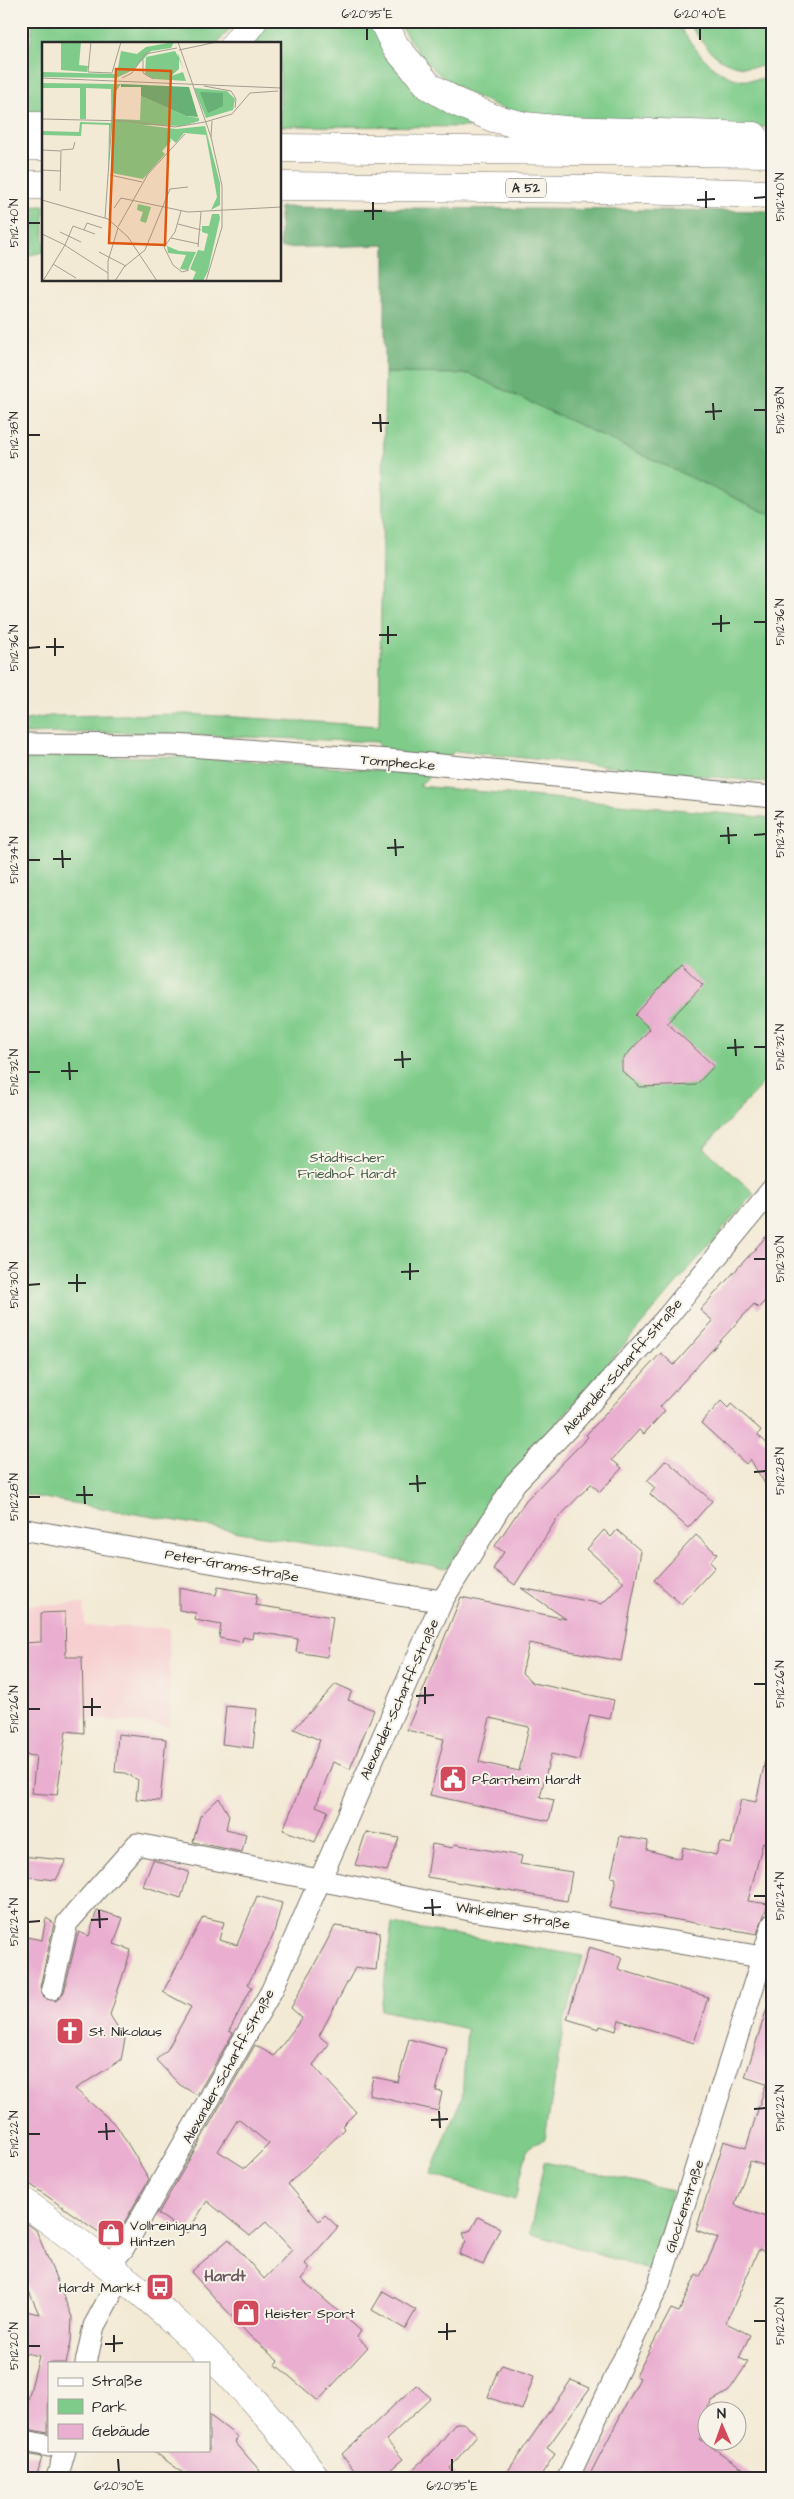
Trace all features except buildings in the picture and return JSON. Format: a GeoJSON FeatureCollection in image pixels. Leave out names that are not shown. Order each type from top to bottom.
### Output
{"type":"FeatureCollection","features":[{"type":"Feature","properties":{"kind":"main road"},"geometry":{"type":"LineString","coordinates":[[237,42],[254,21]]}},
{"type":"Feature","properties":{"kind":"main road"},"geometry":{"type":"LineString","coordinates":[[383,21],[395,46],[429,86],[456,102],[493,118],[525,126],[565,130],[773,137]]}},
{"type":"Feature","properties":{"kind":"main road"},"geometry":{"type":"LineString","coordinates":[[21,126],[42,126]]}},
{"type":"Feature","properties":{"kind":"main road"},"geometry":{"type":"LineString","coordinates":[[21,146],[42,146]]}},
{"type":"Feature","properties":{"kind":"main road"},"geometry":{"type":"LineString","coordinates":[[281,148],[773,153]]}},
{"type":"Feature","properties":{"kind":"main road"},"geometry":{"type":"LineString","coordinates":[[21,185],[42,185]]}},
{"type":"Feature","properties":{"kind":"main road","name":"A 52"},"geometry":{"type":"LineString","coordinates":[[281,186],[600,189],[773,194]]}},
{"type":"Feature","properties":{"kind":"main road"},"geometry":{"type":"LineString","coordinates":[[21,2200],[115,2271],[192,2337],[254,2401],[298,2452],[316,2478]]}},
{"type":"Feature","properties":{"kind":"street","name":"Tomphecke"},"geometry":{"type":"LineString","coordinates":[[21,744],[174,746],[389,760],[773,797]]}},
{"type":"Feature","properties":{"kind":"street","name":"Alexander-Scharff-Straße"},"geometry":{"type":"LineString","coordinates":[[86,2362],[94,2326],[123,2249],[272,1990],[442,1601],[515,1483],[566,1430],[668,1316],[773,1188]]}},
{"type":"Feature","properties":{"kind":"street","name":"Peter-Grams-Straße"},"geometry":{"type":"LineString","coordinates":[[21,1528],[442,1601]]}},
{"type":"Feature","properties":{"kind":"street","name":"Winkelner Straße"},"geometry":{"type":"LineString","coordinates":[[52,1989],[67,1923],[137,1844],[470,1910],[580,1926],[767,1958]]}},
{"type":"Feature","properties":{"kind":"street","name":"Glockenstraße"},"geometry":{"type":"LineString","coordinates":[[568,2478],[659,2284],[767,1958],[773,1924]]}},
{"type":"Feature","properties":{"kind":"street"},"geometry":{"type":"LineString","coordinates":[[21,2440],[48,2446]]}},
{"type":"Feature","properties":{"kind":"street"},"geometry":{"type":"LineString","coordinates":[[57,2478],[64,2452]]}},
{"type":"Feature","properties":{"kind":"shaded area"},"geometry":{"type":"Polygon","coordinates":[[[84,1604],[85,1626],[169,1628],[170,1726],[109,1720],[21,1716],[21,1605],[84,1604]]]}},
{"type":"Feature","properties":{"kind":"green space"},"geometry":{"type":"Polygon","coordinates":[[[33,21],[236,21],[219,42],[42,42],[42,119],[21,120],[21,46],[30,46],[33,21]]]}},
{"type":"Feature","properties":{"kind":"green space"},"geometry":{"type":"Polygon","coordinates":[[[261,21],[375,21],[490,127],[281,126],[281,42],[245,42],[261,21]]]}},
{"type":"Feature","properties":{"kind":"green space"},"geometry":{"type":"Polygon","coordinates":[[[397,21],[675,21],[703,57],[720,72],[741,80],[773,77],[773,127],[624,125],[506,110],[466,92],[441,76],[422,58],[397,21]]]}},
{"type":"Feature","properties":{"kind":"green space"},"geometry":{"type":"Polygon","coordinates":[[[687,21],[773,21],[773,65],[743,67],[722,60],[705,45],[687,21]]]}},
{"type":"Feature","properties":{"kind":"green space"},"geometry":{"type":"Polygon","coordinates":[[[42,206],[42,252],[29,255],[21,276],[21,207],[42,206]]]}},
{"type":"Feature","properties":{"kind":"green space"},"geometry":{"type":"Polygon","coordinates":[[[281,207],[773,211],[773,516],[470,374],[385,373],[385,245],[281,248],[281,207]]]}},
{"type":"Feature","properties":{"kind":"green space","name":"Städtischer Friedhof Hardt"},"geometry":{"type":"Polygon","coordinates":[[[385,373],[470,374],[773,516],[773,783],[455,751],[419,786],[773,818],[773,1072],[704,1148],[754,1193],[498,1492],[447,1568],[21,1494],[21,756],[191,757],[381,771],[378,742],[115,732],[21,734],[21,721],[50,716],[187,714],[379,726],[385,373]]]}},
{"type":"Feature","properties":{"kind":"green space"},"geometry":{"type":"Polygon","coordinates":[[[392,1924],[583,1956],[564,2023],[545,2139],[534,2143],[527,2151],[515,2200],[430,2174],[462,2097],[467,2029],[381,2010],[392,1924]]]}},
{"type":"Feature","properties":{"kind":"green space"},"geometry":{"type":"Polygon","coordinates":[[[544,2162],[673,2190],[649,2270],[530,2233],[544,2162]]]}},
{"type":"Feature","properties":{"kind":"place","name":"Pfarrheim Hardt"},"geometry":{"type":"Point","coordinates":[453,1779]}},
{"type":"Feature","properties":{"kind":"place","name":"St. Nikolaus"},"geometry":{"type":"Point","coordinates":[70,2031]}},
{"type":"Feature","properties":{"kind":"place","name":"Vollreinigung Hintzen"},"geometry":{"type":"Point","coordinates":[111,2233]}},
{"type":"Feature","properties":{"kind":"place","name":"Hardt Markt"},"geometry":{"type":"Point","coordinates":[160,2287]}},
{"type":"Feature","properties":{"kind":"place","name":"Heister Sport"},"geometry":{"type":"Point","coordinates":[246,2313]}},
{"type":"Feature","properties":{"kind":"district","name":"Hardt"},"geometry":{"type":"Point","coordinates":[225,2275]}}]}
